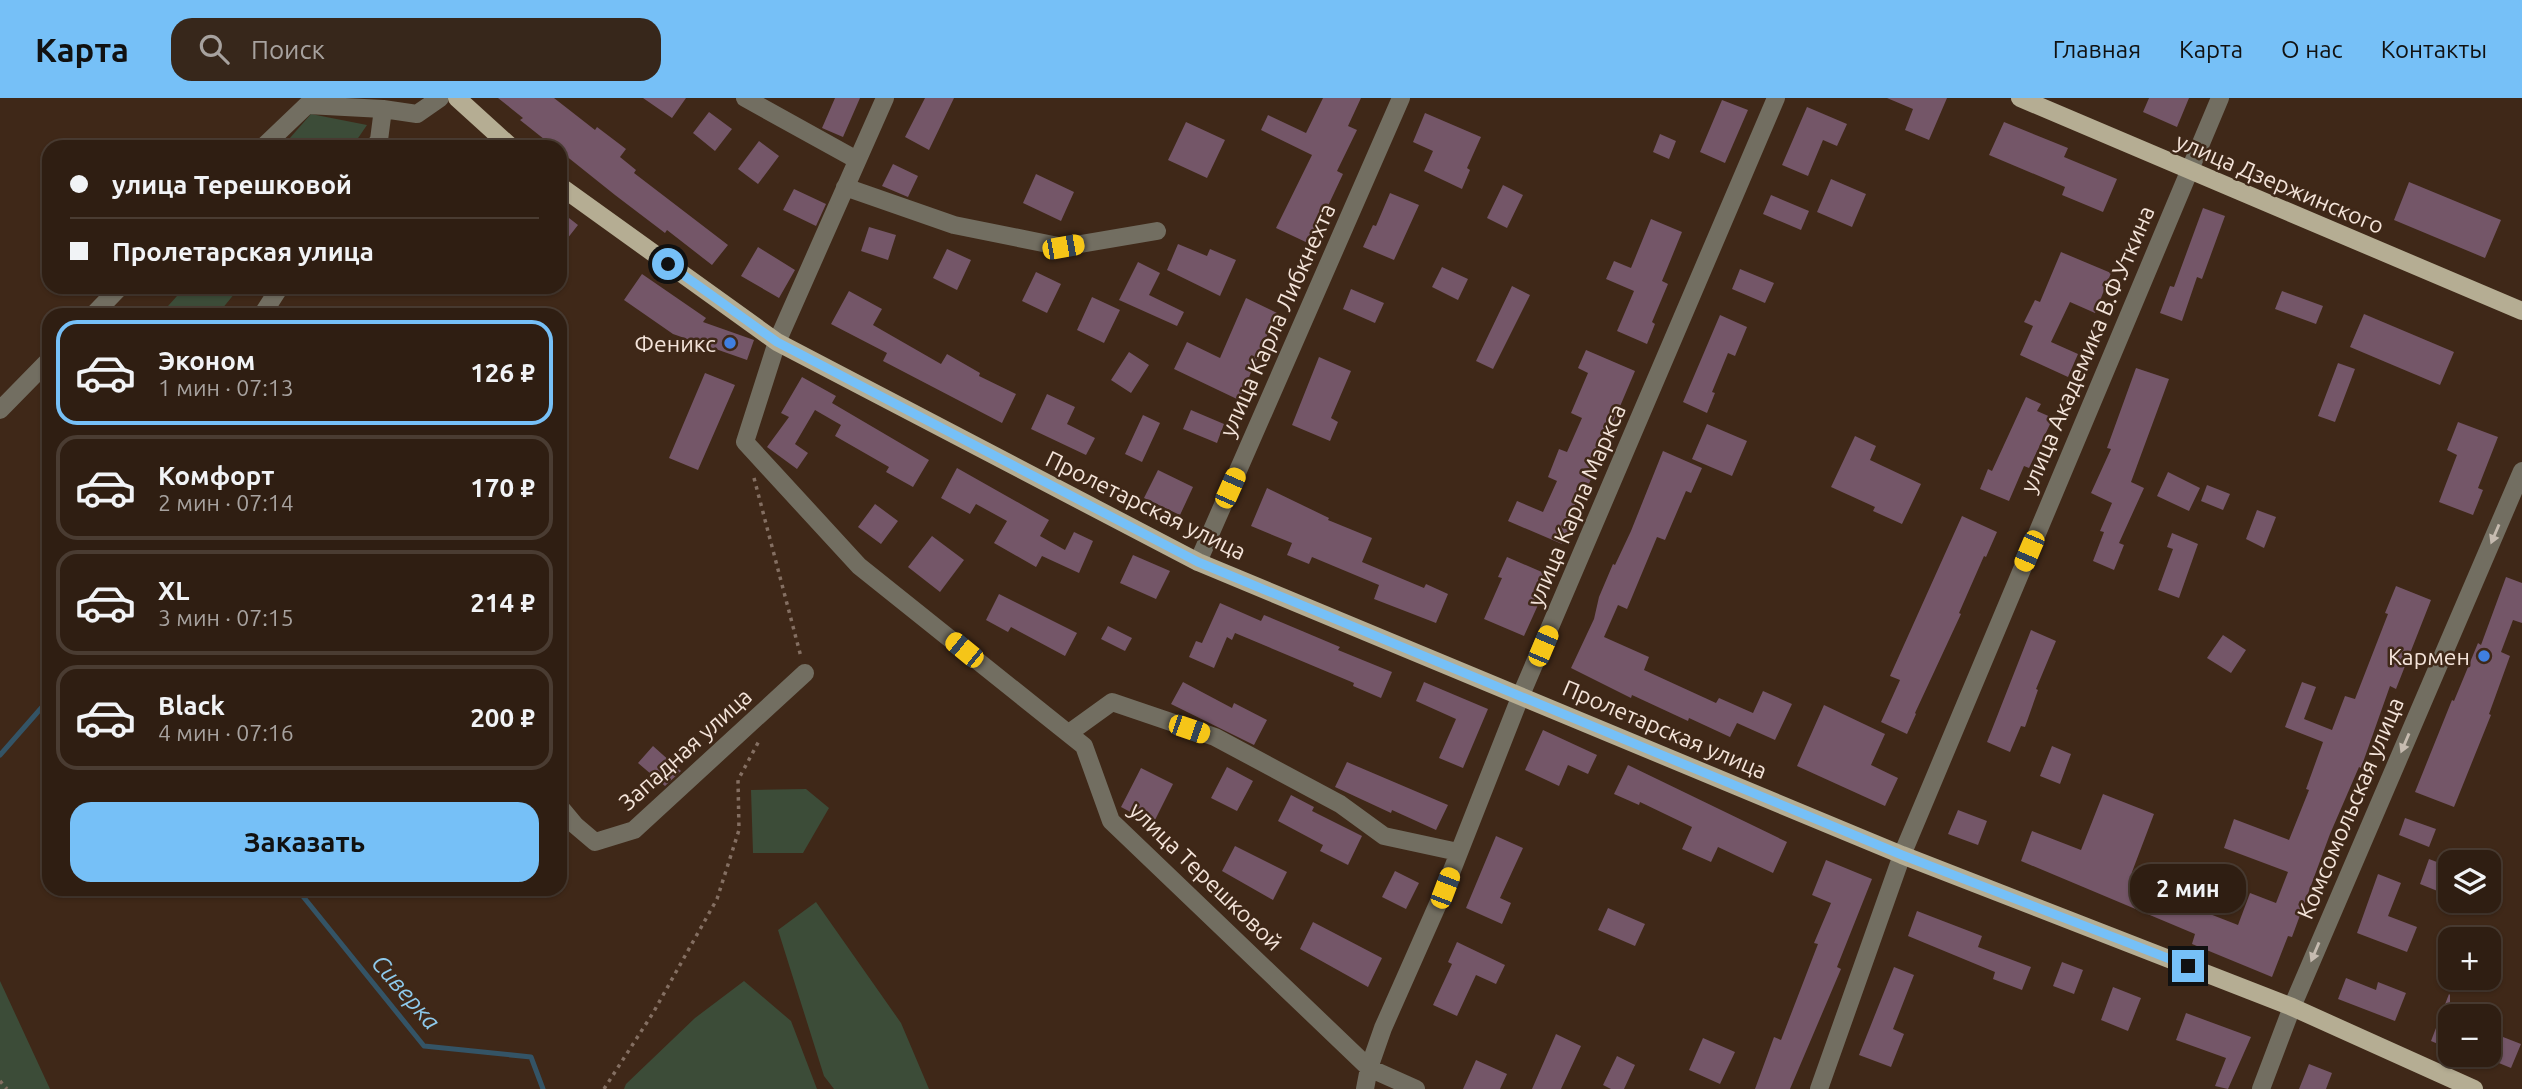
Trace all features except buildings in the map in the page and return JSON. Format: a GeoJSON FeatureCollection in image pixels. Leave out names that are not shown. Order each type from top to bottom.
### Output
{"type":"FeatureCollection","features":[{"type":"Feature","properties":{"kind":"main road"},"geometry":{"type":"LineString","coordinates":[[457,98],[503,140]]}},
{"type":"Feature","properties":{"kind":"main road","name":"улица Дзержинского"},"geometry":{"type":"LineString","coordinates":[[2020,98],[2522,311]]}},
{"type":"Feature","properties":{"kind":"main road"},"geometry":{"type":"LineString","coordinates":[[567,191],[777,342]]}},
{"type":"Feature","properties":{"kind":"main road","name":"Пролетарская улица"},"geometry":{"type":"LineString","coordinates":[[777,342],[1198,562],[1902,855],[2292,1007],[2474,1089]]}},
{"type":"Feature","properties":{"kind":"street"},"geometry":{"type":"LineString","coordinates":[[270,140],[307,105],[383,109],[417,114],[440,98]]}},
{"type":"Feature","properties":{"kind":"street"},"geometry":{"type":"LineString","coordinates":[[745,98],[857,160]]}},
{"type":"Feature","properties":{"kind":"street"},"geometry":{"type":"LineString","coordinates":[[745,442],[777,342],[885,98]]}},
{"type":"Feature","properties":{"kind":"street","name":"улица Карла Либкнехта"},"geometry":{"type":"LineString","coordinates":[[1198,562],[1401,98]]}},
{"type":"Feature","properties":{"kind":"street","name":"улица Карла Маркса"},"geometry":{"type":"LineString","coordinates":[[1365,1089],[1369,1068],[1383,1028],[1445,888],[1521,695],[1776,98]]}},
{"type":"Feature","properties":{"kind":"street","name":"улица Академика В.Ф.Уткина"},"geometry":{"type":"LineString","coordinates":[[1819,1089],[1902,855],[2220,98]]}},
{"type":"Feature","properties":{"kind":"street"},"geometry":{"type":"LineString","coordinates":[[379,140],[383,109]]}},
{"type":"Feature","properties":{"kind":"street"},"geometry":{"type":"LineString","coordinates":[[845,187],[954,225],[1063,247],[1157,230]]}},
{"type":"Feature","properties":{"kind":"street"},"geometry":{"type":"LineString","coordinates":[[100,308],[113,294]]}},
{"type":"Feature","properties":{"kind":"street"},"geometry":{"type":"LineString","coordinates":[[0,410],[42,367]]}},
{"type":"Feature","properties":{"kind":"street","name":"улица Терешковой"},"geometry":{"type":"LineString","coordinates":[[745,442],[859,566],[1084,746],[1111,821],[1369,1068],[1416,1089]]}},
{"type":"Feature","properties":{"kind":"street","name":"Комсомольская улица"},"geometry":{"type":"LineString","coordinates":[[2261,1089],[2292,1007],[2522,471]]}},
{"type":"Feature","properties":{"kind":"street","name":"Западная улица"},"geometry":{"type":"LineString","coordinates":[[567,815],[595,842],[634,830],[805,673]]}},
{"type":"Feature","properties":{"kind":"street"},"geometry":{"type":"LineString","coordinates":[[1069,733],[1111,702],[1215,737],[1340,804],[1384,836],[1458,852]]}},
{"type":"Feature","properties":{"kind":"path"},"geometry":{"type":"LineString","coordinates":[[745,442],[805,673]]}},
{"type":"Feature","properties":{"kind":"path"},"geometry":{"type":"LineString","coordinates":[[604,1089],[653,1013],[718,899],[739,830],[738,780],[763,734]]}},
{"type":"Feature","properties":{"kind":"path"},"geometry":{"type":"LineString","coordinates":[[0,1081],[7,1089]]}},
{"type":"Feature","properties":{"kind":"green space"},"geometry":{"type":"Polygon","coordinates":[[[311,114],[367,125],[357,140],[288,140],[311,114]]]}},
{"type":"Feature","properties":{"kind":"green space"},"geometry":{"type":"Polygon","coordinates":[[[179,294],[234,294],[223,308],[166,308],[179,294]]]}},
{"type":"Feature","properties":{"kind":"green space"},"geometry":{"type":"Polygon","coordinates":[[[806,789],[829,808],[803,853],[753,853],[751,790],[806,789]]]}},
{"type":"Feature","properties":{"kind":"green space"},"geometry":{"type":"Polygon","coordinates":[[[816,902],[901,1023],[929,1089],[834,1089],[824,1076],[778,930],[816,902]]]}},
{"type":"Feature","properties":{"kind":"green space"},"geometry":{"type":"Polygon","coordinates":[[[0,981],[50,1089],[0,1089],[0,981]]]}},
{"type":"Feature","properties":{"kind":"green space"},"geometry":{"type":"Polygon","coordinates":[[[744,981],[791,1021],[817,1089],[624,1089],[626,1084],[695,1018],[744,981]]]}},
{"type":"Feature","properties":{"kind":"waterway","name":"Сиверка"},"geometry":{"type":"LineString","coordinates":[[0,755],[42,707]]}},
{"type":"Feature","properties":{"kind":"waterway","name":"Сиверка"},"geometry":{"type":"LineString","coordinates":[[303,896],[424,1046],[531,1057],[543,1089]]}},
{"type":"Feature","properties":{"kind":"place","name":"Феникс"},"geometry":{"type":"Point","coordinates":[730,343]}},
{"type":"Feature","properties":{"kind":"place","name":"Кармен"},"geometry":{"type":"Point","coordinates":[2484,656]}},
{"type":"Feature","properties":{"kind":"route"},"geometry":{"type":"LineString","coordinates":[[668,264],[777,342],[1198,562],[1902,855],[2188,966]]}}]}
